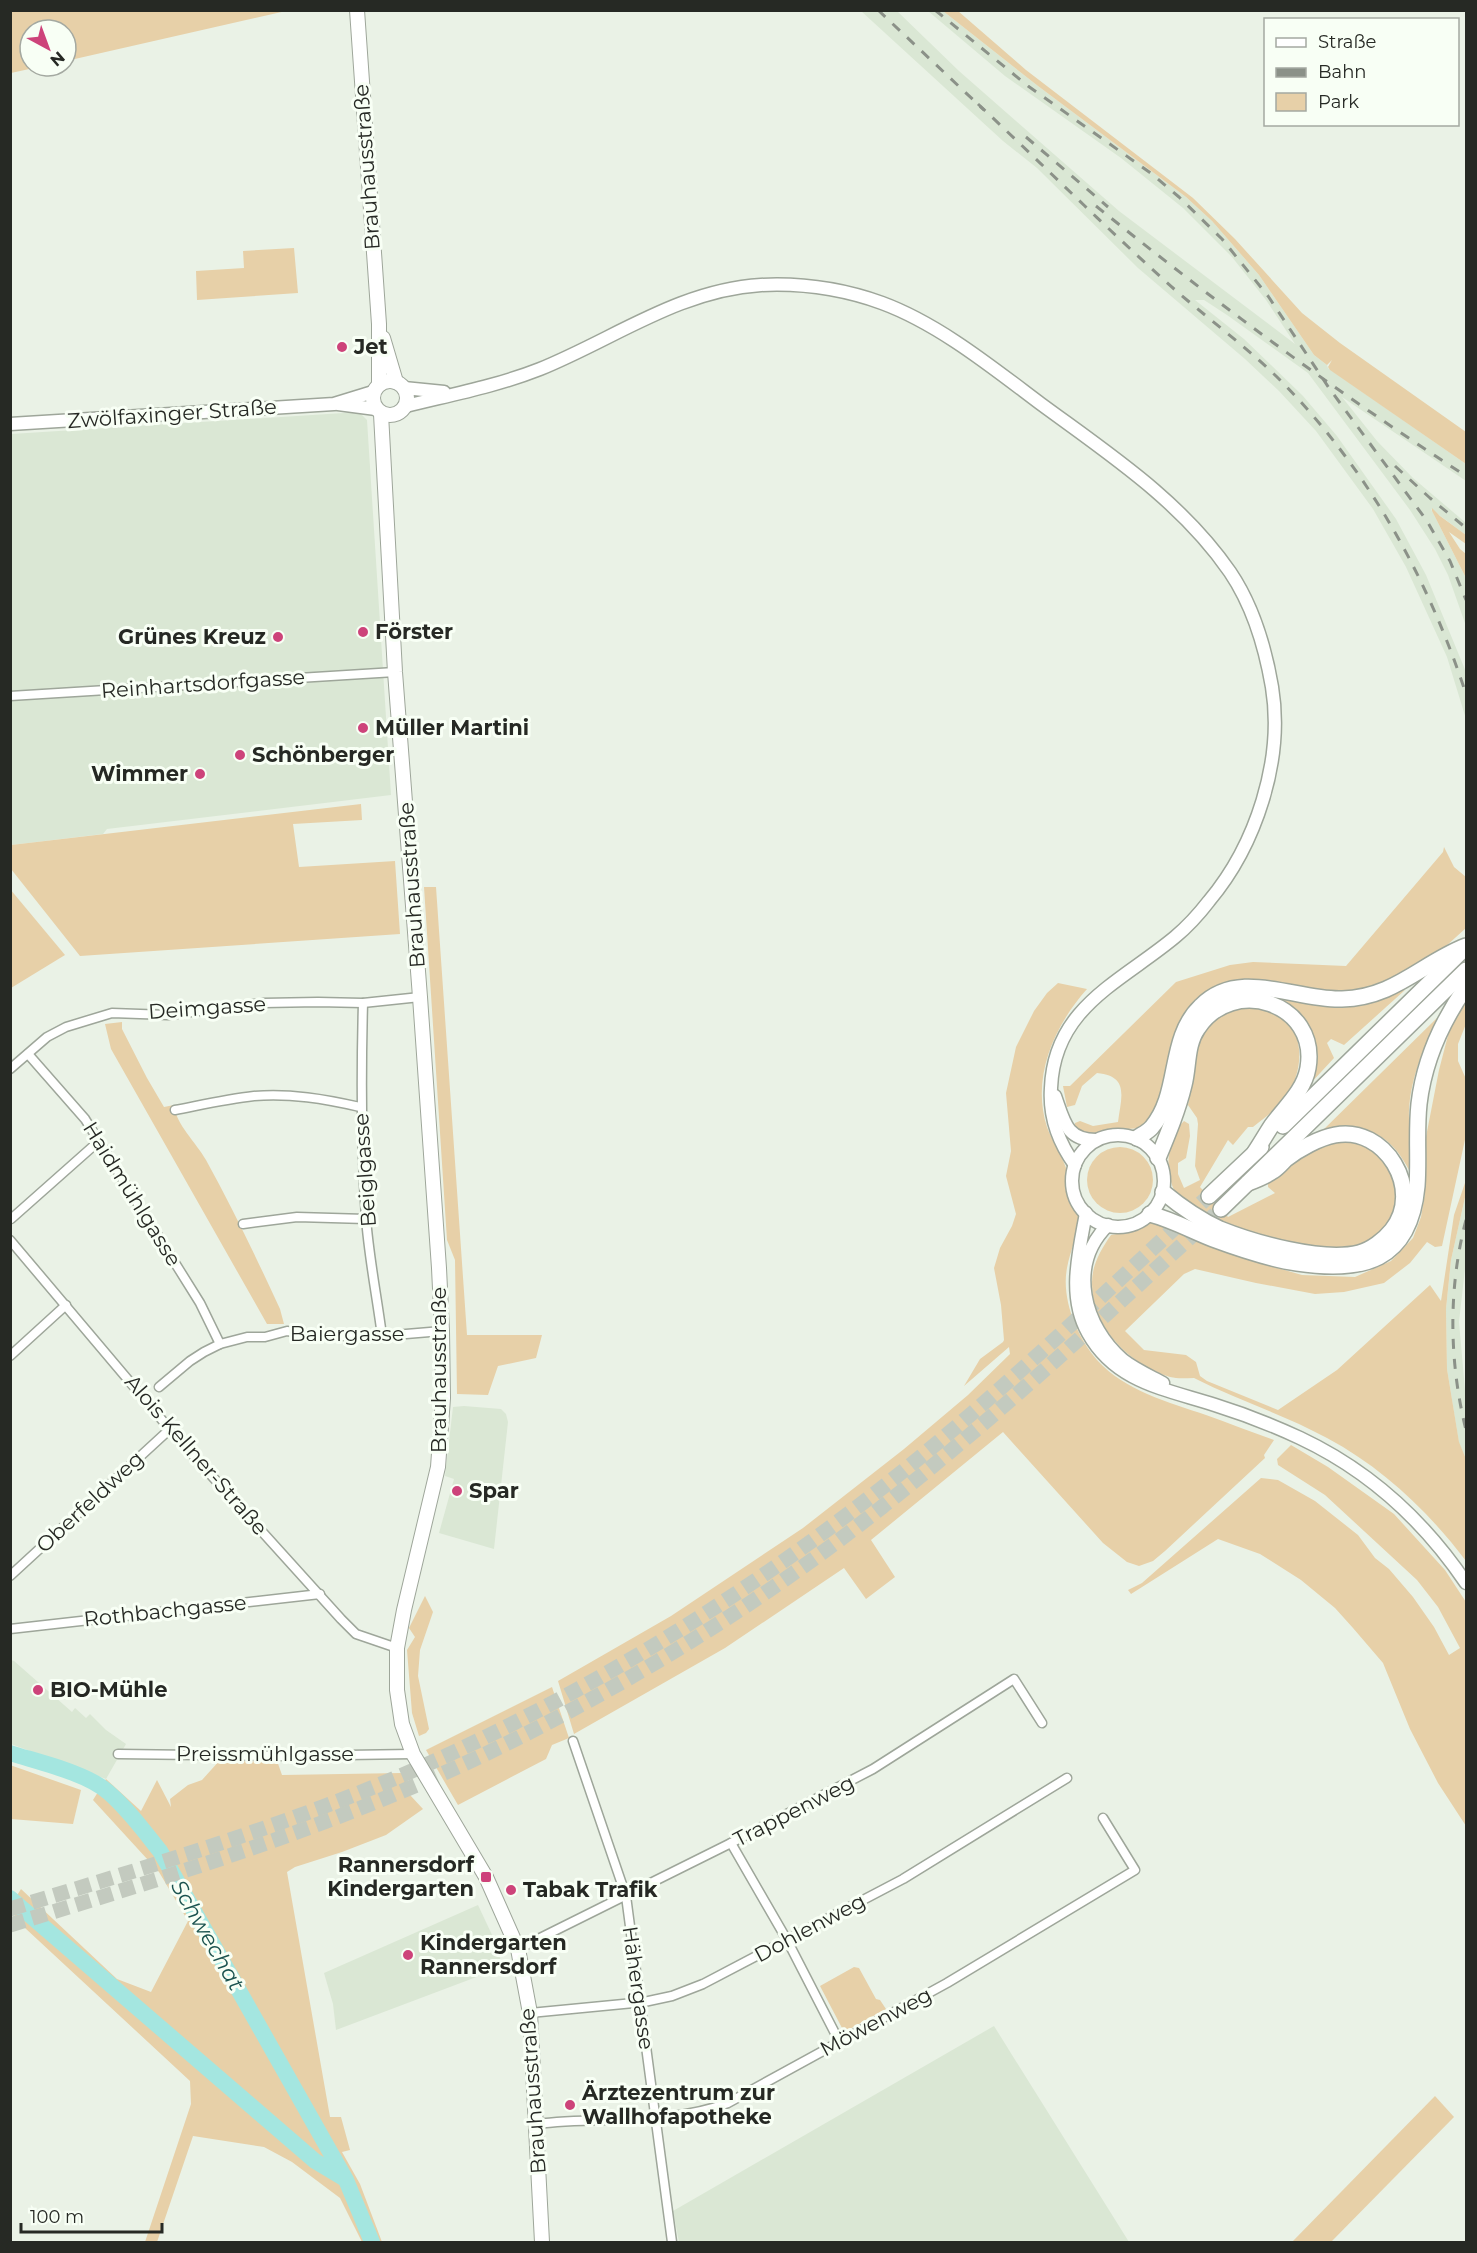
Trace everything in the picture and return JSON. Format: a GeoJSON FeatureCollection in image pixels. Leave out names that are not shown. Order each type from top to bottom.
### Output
{"type":"FeatureCollection","features":[{"type":"Feature","properties":{"kind":"highway"},"geometry":{"type":"LineString","coordinates":[[1137,1138],[1151,1128],[1164,1106],[1172,1082],[1180,1042],[1188,1023],[1200,1006],[1217,994],[1237,988],[1261,987],[1316,998],[1342,999],[1369,996],[1398,985],[1443,955],[1467,946]]}},
{"type":"Feature","properties":{"kind":"highway"},"geometry":{"type":"LineString","coordinates":[[1209,1196],[1467,946]]}},
{"type":"Feature","properties":{"kind":"highway"},"geometry":{"type":"LineString","coordinates":[[1221,1209],[1467,970]]}},
{"type":"Feature","properties":{"kind":"highway"},"geometry":{"type":"LineString","coordinates":[[1150,1214],[1171,1220],[1232,1245],[1296,1263],[1339,1268],[1364,1264],[1386,1253],[1402,1237],[1413,1215],[1417,1185],[1416,1139],[1419,1104],[1433,1047],[1445,1019],[1467,987]]}},
{"type":"Feature","properties":{"kind":"highway"},"geometry":{"type":"LineString","coordinates":[[1158,1158],[1177,1110],[1185,1083],[1190,1045],[1197,1029],[1209,1015],[1223,1005],[1247,999],[1267,1002],[1286,1011],[1303,1032],[1309,1052],[1308,1069],[1300,1088],[1255,1152]]}},
{"type":"Feature","properties":{"kind":"highway"},"geometry":{"type":"LineString","coordinates":[[1163,1192],[1179,1206],[1219,1228],[1265,1244],[1339,1255],[1360,1253],[1378,1244],[1393,1230],[1402,1210],[1404,1187],[1396,1165],[1372,1140],[1361,1136],[1347,1134],[1325,1138],[1288,1158],[1272,1172],[1248,1183]]}},
{"type":"Feature","properties":{"kind":"main road","name":"Brauhausstraße"},"geometry":{"type":"LineString","coordinates":[[357,10],[379,324],[376,388]]}},
{"type":"Feature","properties":{"kind":"main road"},"geometry":{"type":"LineString","coordinates":[[460,392],[431,392],[387,381],[376,388],[372,401],[379,411],[389,416],[401,410],[460,392],[500,383],[536,370],[576,354],[662,310],[713,291],[760,285],[808,285],[855,295],[882,304],[908,315],[950,340],[990,366],[1135,474],[1171,504],[1202,535],[1238,586],[1254,617],[1266,654],[1273,692],[1274,728],[1268,780],[1255,823],[1236,865],[1209,903],[1177,936],[1096,996],[1076,1016],[1063,1038],[1054,1061],[1050,1103],[1054,1124],[1075,1165]]}},
{"type":"Feature","properties":{"kind":"main road","name":"Brauhausstraße"},"geometry":{"type":"LineString","coordinates":[[379,324],[400,385]]}},
{"type":"Feature","properties":{"kind":"main road"},"geometry":{"type":"LineString","coordinates":[[400,385],[407,397],[401,410]]}},
{"type":"Feature","properties":{"kind":"main road","name":"Zwölfaxinger Straße"},"geometry":{"type":"LineString","coordinates":[[334,404],[376,388]]}},
{"type":"Feature","properties":{"kind":"main road","name":"Zwölfaxinger Straße"},"geometry":{"type":"LineString","coordinates":[[10,424],[334,404],[379,411]]}},
{"type":"Feature","properties":{"kind":"main road","name":"Brauhausstraße"},"geometry":{"type":"LineString","coordinates":[[384,465],[401,410]]}},
{"type":"Feature","properties":{"kind":"main road","name":"Brauhausstraße"},"geometry":{"type":"LineString","coordinates":[[379,411],[395,672],[440,1268],[442,1331],[443,1398],[438,1467],[397,1648],[399,1706],[402,1724],[413,1754],[486,1877],[518,1948],[530,2013],[542,2242]]}},
{"type":"Feature","properties":{"kind":"main road"},"geometry":{"type":"LineString","coordinates":[[1051,1083],[1065,1123],[1077,1138],[1096,1140],[1114,1135],[1137,1138],[1150,1147],[1158,1158],[1163,1169],[1163,1192],[1150,1214],[1141,1221],[1129,1225],[1108,1226],[1095,1221],[1078,1203],[1073,1191],[1072,1178],[1075,1165],[1081,1153],[1096,1140]]}},
{"type":"Feature","properties":{"kind":"main road"},"geometry":{"type":"LineString","coordinates":[[1086,1213],[1075,1289],[1080,1313],[1088,1333],[1113,1363],[1140,1382],[1248,1416],[1301,1439],[1339,1459],[1379,1487],[1416,1520],[1448,1556],[1467,1583]]}},
{"type":"Feature","properties":{"kind":"main road"},"geometry":{"type":"LineString","coordinates":[[1108,1226],[1099,1234],[1086,1266],[1086,1297],[1090,1316],[1100,1335],[1124,1360],[1176,1392]]}},
{"type":"Feature","properties":{"kind":"street","name":"Reinhartsdorfgasse"},"geometry":{"type":"LineString","coordinates":[[10,696],[395,672]]}},
{"type":"Feature","properties":{"kind":"street","name":"Deimgasse"},"geometry":{"type":"LineString","coordinates":[[10,1069],[47,1037],[66,1027],[112,1013],[168,1015],[263,1003],[363,1003],[420,997]]}},
{"type":"Feature","properties":{"kind":"street","name":"Beiglgasse"},"geometry":{"type":"LineString","coordinates":[[363,1003],[360,1107],[366,1219],[382,1336]]}},
{"type":"Feature","properties":{"kind":"street","name":"Haidmühlgasse"},"geometry":{"type":"LineString","coordinates":[[28,1054],[85,1119],[200,1303],[220,1344]]}},
{"type":"Feature","properties":{"kind":"street"},"geometry":{"type":"LineString","coordinates":[[175,1110],[254,1096],[286,1095],[330,1100],[360,1107]]}},
{"type":"Feature","properties":{"kind":"street"},"geometry":{"type":"LineString","coordinates":[[11,1219],[99,1141]]}},
{"type":"Feature","properties":{"kind":"street"},"geometry":{"type":"LineString","coordinates":[[243,1224],[297,1217],[366,1219]]}},
{"type":"Feature","properties":{"kind":"street","name":"Alois Kellner-Straße"},"geometry":{"type":"LineString","coordinates":[[10,1240],[170,1429],[356,1634],[397,1648]]}},
{"type":"Feature","properties":{"kind":"street"},"geometry":{"type":"LineString","coordinates":[[10,1356],[66,1305]]}},
{"type":"Feature","properties":{"kind":"street","name":"Baiergasse"},"geometry":{"type":"LineString","coordinates":[[159,1387],[190,1361],[220,1344],[248,1337],[265,1337],[286,1331],[321,1336],[382,1336],[442,1331]]}},
{"type":"Feature","properties":{"kind":"street","name":"Oberfeldweg"},"geometry":{"type":"LineString","coordinates":[[10,1576],[170,1429]]}},
{"type":"Feature","properties":{"kind":"street","name":"Rothbachgasse"},"geometry":{"type":"LineString","coordinates":[[10,1629],[320,1594]]}},
{"type":"Feature","properties":{"kind":"street","name":"Trappenweg"},"geometry":{"type":"LineString","coordinates":[[518,1948],[626,1896],[873,1769],[1014,1679],[1042,1723]]}},
{"type":"Feature","properties":{"kind":"street","name":"Hähergasse"},"geometry":{"type":"LineString","coordinates":[[573,1741],[626,1896],[672,2242]]}},
{"type":"Feature","properties":{"kind":"street","name":"Preissmühlgasse"},"geometry":{"type":"LineString","coordinates":[[118,1754],[280,1756],[413,1754]]}},
{"type":"Feature","properties":{"kind":"street","name":"Dohlenweg"},"geometry":{"type":"LineString","coordinates":[[530,2013],[640,2002],[672,1996],[703,1984],[903,1879],[1067,1778]]}},
{"type":"Feature","properties":{"kind":"street","name":"Möwenweg"},"geometry":{"type":"LineString","coordinates":[[537,2124],[655,2118],[705,2112],[728,2103],[947,1983],[1135,1870],[1103,1818]]}},
{"type":"Feature","properties":{"kind":"street"},"geometry":{"type":"LineString","coordinates":[[731,1843],[786,1940],[839,2041]]}},
{"type":"Feature","properties":{"kind":"shaded area"},"geometry":{"type":"Polygon","coordinates":[[[861,11],[897,11],[959,71],[1119,211],[1295,344],[1266,300],[1232,257],[1183,208],[1121,158],[1005,76],[928,11],[943,11],[1038,86],[1186,197],[1212,221],[1259,275],[1314,355],[1328,368],[1466,464],[1466,481],[1342,397],[1377,441],[1413,478],[1466,523],[1466,535],[1431,509],[1466,578],[1466,626],[1448,575],[1435,549],[1410,510],[1308,373],[1204,300],[1195,300],[1244,339],[1303,396],[1337,436],[1396,519],[1426,575],[1466,672],[1466,719],[1447,657],[1406,567],[1373,509],[1316,431],[1245,359],[1138,268],[1037,168],[1003,141],[861,11]]]}},
{"type":"Feature","properties":{"kind":"shaded area"},"geometry":{"type":"Polygon","coordinates":[[[359,412],[367,420],[391,795],[107,829],[103,834],[11,845],[11,434],[359,412]]]}},
{"type":"Feature","properties":{"kind":"shaded area"},"geometry":{"type":"Polygon","coordinates":[[[1466,1193],[1466,1260],[1459,1322],[1466,1401],[1466,1459],[1459,1443],[1447,1369],[1446,1309],[1451,1260],[1466,1193]]]}},
{"type":"Feature","properties":{"kind":"shaded area"},"geometry":{"type":"Polygon","coordinates":[[[453,1407],[501,1409],[506,1414],[508,1422],[494,1549],[439,1533],[454,1479],[445,1476],[453,1407]]]}},
{"type":"Feature","properties":{"kind":"shaded area"},"geometry":{"type":"Polygon","coordinates":[[[11,1660],[72,1712],[75,1708],[86,1718],[90,1714],[106,1730],[126,1744],[106,1779],[11,1744],[11,1660]]]}},
{"type":"Feature","properties":{"kind":"shaded area"},"geometry":{"type":"Polygon","coordinates":[[[478,1905],[493,1937],[503,1967],[336,2030],[333,2004],[324,1973],[478,1905]]]}},
{"type":"Feature","properties":{"kind":"shaded area"},"geometry":{"type":"Polygon","coordinates":[[[994,2026],[1129,2242],[679,2242],[673,2211],[994,2026]]]}},
{"type":"Feature","properties":{"kind":"green space"},"geometry":{"type":"Polygon","coordinates":[[[11,10],[286,11],[78,58],[78,18],[18,18],[18,71],[11,73],[11,10]]]}},
{"type":"Feature","properties":{"kind":"green space"},"geometry":{"type":"Polygon","coordinates":[[[943,11],[958,11],[1026,70],[1193,198],[1235,239],[1302,313],[1340,343],[1466,432],[1466,464],[1330,370],[1328,367],[1332,360],[1327,365],[1314,355],[1259,275],[1212,221],[1186,197],[1038,86],[943,11]]]}},
{"type":"Feature","properties":{"kind":"green space"},"geometry":{"type":"Polygon","coordinates":[[[294,248],[298,293],[197,300],[196,271],[244,268],[243,251],[294,248]]]}},
{"type":"Feature","properties":{"kind":"green space"},"geometry":{"type":"Polygon","coordinates":[[[1432,508],[1466,535],[1466,544],[1449,532],[1466,554],[1466,578],[1432,511],[1432,508]]]}},
{"type":"Feature","properties":{"kind":"green space"},"geometry":{"type":"Polygon","coordinates":[[[361,804],[362,820],[293,824],[299,867],[395,861],[400,934],[80,956],[11,869],[11,845],[361,804]]]}},
{"type":"Feature","properties":{"kind":"green space"},"geometry":{"type":"Polygon","coordinates":[[[1444,847],[1454,867],[1466,877],[1466,928],[1434,957],[1409,974],[1352,994],[1225,988],[1165,1094],[1142,1128],[1088,1134],[1075,1127],[1075,1123],[1080,1121],[1093,1126],[1118,1122],[1121,1097],[1119,1083],[1108,1075],[1097,1073],[1082,1086],[1075,1105],[1067,1107],[1063,1086],[1070,1086],[1176,982],[1230,965],[1253,962],[1346,966],[1443,852],[1444,847]]]}},
{"type":"Feature","properties":{"kind":"green space"},"geometry":{"type":"Polygon","coordinates":[[[424,887],[436,887],[467,1335],[542,1335],[536,1358],[498,1366],[488,1395],[457,1394],[455,1260],[447,1240],[424,887]]]}},
{"type":"Feature","properties":{"kind":"green space"},"geometry":{"type":"Polygon","coordinates":[[[10,889],[65,955],[11,988],[10,988],[10,889]]]}},
{"type":"Feature","properties":{"kind":"green space"},"geometry":{"type":"Polygon","coordinates":[[[1058,983],[1087,989],[1065,1019],[1056,1036],[1044,1072],[1042,1090],[1047,1127],[1066,1168],[1068,1190],[1079,1215],[1066,1280],[1066,1292],[1077,1329],[1097,1360],[1108,1371],[1134,1388],[1274,1440],[1264,1455],[1265,1458],[1165,1551],[1153,1561],[1139,1566],[1127,1562],[1103,1543],[1003,1432],[871,1540],[895,1577],[866,1599],[844,1568],[725,1648],[574,1734],[558,1681],[671,1616],[803,1528],[904,1449],[968,1395],[1010,1354],[1009,1347],[964,1386],[980,1359],[1004,1340],[1001,1305],[994,1268],[1000,1248],[1016,1214],[1006,1176],[1011,1151],[1006,1093],[1016,1047],[1034,1011],[1047,993],[1058,983]]]}},
{"type":"Feature","properties":{"kind":"green space"},"geometry":{"type":"Polygon","coordinates":[[[1405,990],[1344,1045],[1331,1039],[1327,1043],[1334,1058],[1309,1085],[1316,1055],[1313,1036],[1304,1017],[1281,997],[1338,1007],[1405,990]]]}},
{"type":"Feature","properties":{"kind":"green space"},"geometry":{"type":"Polygon","coordinates":[[[1466,997],[1466,1024],[1458,1044],[1458,1061],[1466,1079],[1466,1135],[1442,1246],[1435,1247],[1427,1242],[1410,1263],[1384,1283],[1344,1292],[1315,1294],[1195,1269],[1184,1274],[1125,1331],[1144,1350],[1186,1355],[1196,1362],[1200,1376],[1207,1381],[1278,1410],[1337,1370],[1430,1285],[1441,1301],[1454,1215],[1466,1180],[1466,1193],[1451,1260],[1446,1309],[1447,1369],[1459,1442],[1466,1459],[1466,1561],[1436,1525],[1403,1492],[1386,1477],[1347,1450],[1295,1422],[1194,1378],[1173,1378],[1155,1371],[1127,1354],[1106,1329],[1098,1314],[1093,1299],[1092,1282],[1098,1257],[1111,1235],[1139,1230],[1154,1221],[1169,1224],[1239,1257],[1302,1275],[1355,1277],[1391,1261],[1413,1238],[1421,1217],[1425,1193],[1425,1142],[1439,1070],[1452,1020],[1466,997]]]}},
{"type":"Feature","properties":{"kind":"green space"},"geometry":{"type":"Polygon","coordinates":[[[1248,1006],[1276,1011],[1293,1029],[1299,1052],[1296,1076],[1285,1098],[1274,1110],[1253,1127],[1248,1127],[1233,1145],[1228,1140],[1200,1187],[1228,1217],[1275,1193],[1268,1187],[1268,1183],[1298,1159],[1320,1146],[1348,1139],[1374,1147],[1399,1182],[1392,1225],[1363,1247],[1347,1250],[1324,1249],[1268,1237],[1214,1218],[1179,1197],[1173,1188],[1168,1165],[1169,1154],[1174,1136],[1184,1121],[1189,1124],[1190,1136],[1186,1158],[1178,1163],[1178,1174],[1184,1188],[1200,1180],[1195,1166],[1198,1124],[1197,1118],[1188,1105],[1197,1050],[1208,1026],[1218,1017],[1234,1008],[1248,1006]]]}},
{"type":"Feature","properties":{"kind":"green space"},"geometry":{"type":"Polygon","coordinates":[[[1438,1017],[1422,1054],[1411,1093],[1409,1119],[1411,1166],[1409,1170],[1392,1146],[1372,1132],[1348,1128],[1320,1133],[1438,1017]]]}},
{"type":"Feature","properties":{"kind":"green space"},"geometry":{"type":"Polygon","coordinates":[[[122,1022],[122,1029],[164,1107],[174,1105],[178,1120],[202,1153],[216,1178],[280,1309],[284,1324],[267,1324],[111,1049],[105,1024],[122,1022]]]}},
{"type":"Feature","properties":{"kind":"green space"},"geometry":{"type":"Polygon","coordinates":[[[1120,1147],[1133,1149],[1148,1162],[1153,1180],[1151,1193],[1138,1208],[1120,1213],[1107,1211],[1092,1198],[1087,1180],[1089,1167],[1102,1152],[1120,1147]]]}},
{"type":"Feature","properties":{"kind":"green space"},"geometry":{"type":"Polygon","coordinates":[[[1291,1445],[1328,1467],[1394,1514],[1445,1570],[1466,1602],[1466,1826],[1438,1783],[1410,1729],[1383,1663],[1335,1608],[1301,1580],[1260,1554],[1218,1539],[1131,1594],[1128,1590],[1142,1583],[1261,1478],[1278,1480],[1315,1501],[1358,1535],[1375,1558],[1389,1569],[1413,1597],[1434,1627],[1449,1655],[1460,1648],[1438,1607],[1417,1580],[1325,1495],[1278,1465],[1277,1459],[1291,1445]]]}},
{"type":"Feature","properties":{"kind":"green space"},"geometry":{"type":"Polygon","coordinates":[[[425,1596],[433,1612],[420,1650],[418,1676],[429,1729],[419,1736],[412,1713],[407,1650],[415,1637],[409,1628],[425,1596]]]}},
{"type":"Feature","properties":{"kind":"green space"},"geometry":{"type":"Polygon","coordinates":[[[552,1687],[569,1738],[552,1745],[546,1759],[458,1805],[426,1750],[552,1687]]]}},
{"type":"Feature","properties":{"kind":"green space"},"geometry":{"type":"Polygon","coordinates":[[[276,1758],[282,1775],[402,1773],[406,1777],[410,1795],[423,1809],[386,1835],[295,1867],[287,1872],[330,2117],[341,2117],[350,2150],[342,2152],[360,2184],[382,2242],[362,2242],[340,2198],[292,2162],[264,2147],[193,2136],[157,2242],[145,2242],[191,2104],[190,2081],[25,1928],[10,1907],[21,1889],[117,1979],[151,1992],[188,1921],[159,1872],[93,1800],[106,1779],[141,1811],[157,1780],[171,1807],[170,1799],[188,1785],[202,1780],[220,1760],[276,1758]]]}},
{"type":"Feature","properties":{"kind":"green space"},"geometry":{"type":"Polygon","coordinates":[[[10,1765],[81,1790],[73,1824],[11,1819],[10,1765]]]}},
{"type":"Feature","properties":{"kind":"green space"},"geometry":{"type":"Polygon","coordinates":[[[854,1967],[859,1968],[876,1999],[880,2000],[886,2009],[848,2030],[842,2028],[820,1986],[854,1967]]]}},
{"type":"Feature","properties":{"kind":"green space"},"geometry":{"type":"Polygon","coordinates":[[[1435,2096],[1454,2117],[1331,2242],[1292,2242],[1435,2096]]]}},
{"type":"Feature","properties":{"kind":"waterway","name":"Schwechat"},"geometry":{"type":"LineString","coordinates":[[10,1753],[62,1769],[99,1785],[136,1820],[160,1851],[346,2180],[372,2242]]}},
{"type":"Feature","properties":{"kind":"waterway","name":"Schwechat"},"geometry":{"type":"LineString","coordinates":[[10,1898],[315,2161],[345,2179]]}},
{"type":"Feature","properties":{"kind":"tunnel"},"geometry":{"type":"LineString","coordinates":[[10,1909],[234,1838],[398,1777],[507,1726],[668,1637],[820,1535],[914,1463],[1042,1351],[1209,1196]]}},
{"type":"Feature","properties":{"kind":"tunnel"},"geometry":{"type":"LineString","coordinates":[[10,1925],[270,1842],[396,1794],[520,1737],[661,1659],[752,1602],[840,1540],[926,1472],[1012,1399],[1221,1209]]}},
{"type":"Feature","properties":{"kind":"railway"},"geometry":{"type":"LineString","coordinates":[[878,10],[984,110]]}},
{"type":"Feature","properties":{"kind":"railway"},"geometry":{"type":"LineString","coordinates":[[935,10],[1028,86],[1152,174],[1222,239],[1268,296],[1329,388],[1427,521],[1450,561],[1466,600]]}},
{"type":"Feature","properties":{"kind":"railway"},"geometry":{"type":"LineString","coordinates":[[978,104],[1163,279],[1277,377],[1339,447],[1366,485],[1413,565],[1433,607],[1466,694]]}},
{"type":"Feature","properties":{"kind":"railway"},"geometry":{"type":"LineString","coordinates":[[1026,137],[1108,207]]}},
{"type":"Feature","properties":{"kind":"railway"},"geometry":{"type":"LineString","coordinates":[[1096,206],[1278,346],[1466,476]]}},
{"type":"Feature","properties":{"kind":"railway"},"geometry":{"type":"LineString","coordinates":[[1395,466],[1466,528]]}},
{"type":"Feature","properties":{"kind":"railway"},"geometry":{"type":"LineString","coordinates":[[1466,1220],[1456,1272],[1453,1325],[1456,1378],[1466,1430]]}},
{"type":"Feature","properties":{"kind":"place","name":"Jet"},"geometry":{"type":"Point","coordinates":[342,347]}},
{"type":"Feature","properties":{"kind":"place","name":"Förster"},"geometry":{"type":"Point","coordinates":[363,632]}},
{"type":"Feature","properties":{"kind":"place","name":"Grünes Kreuz"},"geometry":{"type":"Point","coordinates":[278,637]}},
{"type":"Feature","properties":{"kind":"place","name":"Müller Martini"},"geometry":{"type":"Point","coordinates":[363,728]}},
{"type":"Feature","properties":{"kind":"place","name":"Schönberger"},"geometry":{"type":"Point","coordinates":[240,755]}},
{"type":"Feature","properties":{"kind":"place","name":"Wimmer"},"geometry":{"type":"Point","coordinates":[200,774]}},
{"type":"Feature","properties":{"kind":"place","name":"Spar"},"geometry":{"type":"Point","coordinates":[457,1491]}},
{"type":"Feature","properties":{"kind":"place","name":"BIO-Mühle"},"geometry":{"type":"Point","coordinates":[38,1690]}},
{"type":"Feature","properties":{"kind":"place","name":"Rannersdorf Kindergarten"},"geometry":{"type":"Point","coordinates":[486,1877]}},
{"type":"Feature","properties":{"kind":"place","name":"Tabak Trafik"},"geometry":{"type":"Point","coordinates":[511,1890]}},
{"type":"Feature","properties":{"kind":"place","name":"Kindergarten Rannersdorf"},"geometry":{"type":"Point","coordinates":[408,1955]}},
{"type":"Feature","properties":{"kind":"place","name":"Ärztezentrum zur Wallhofapotheke"},"geometry":{"type":"Point","coordinates":[570,2105]}}]}
